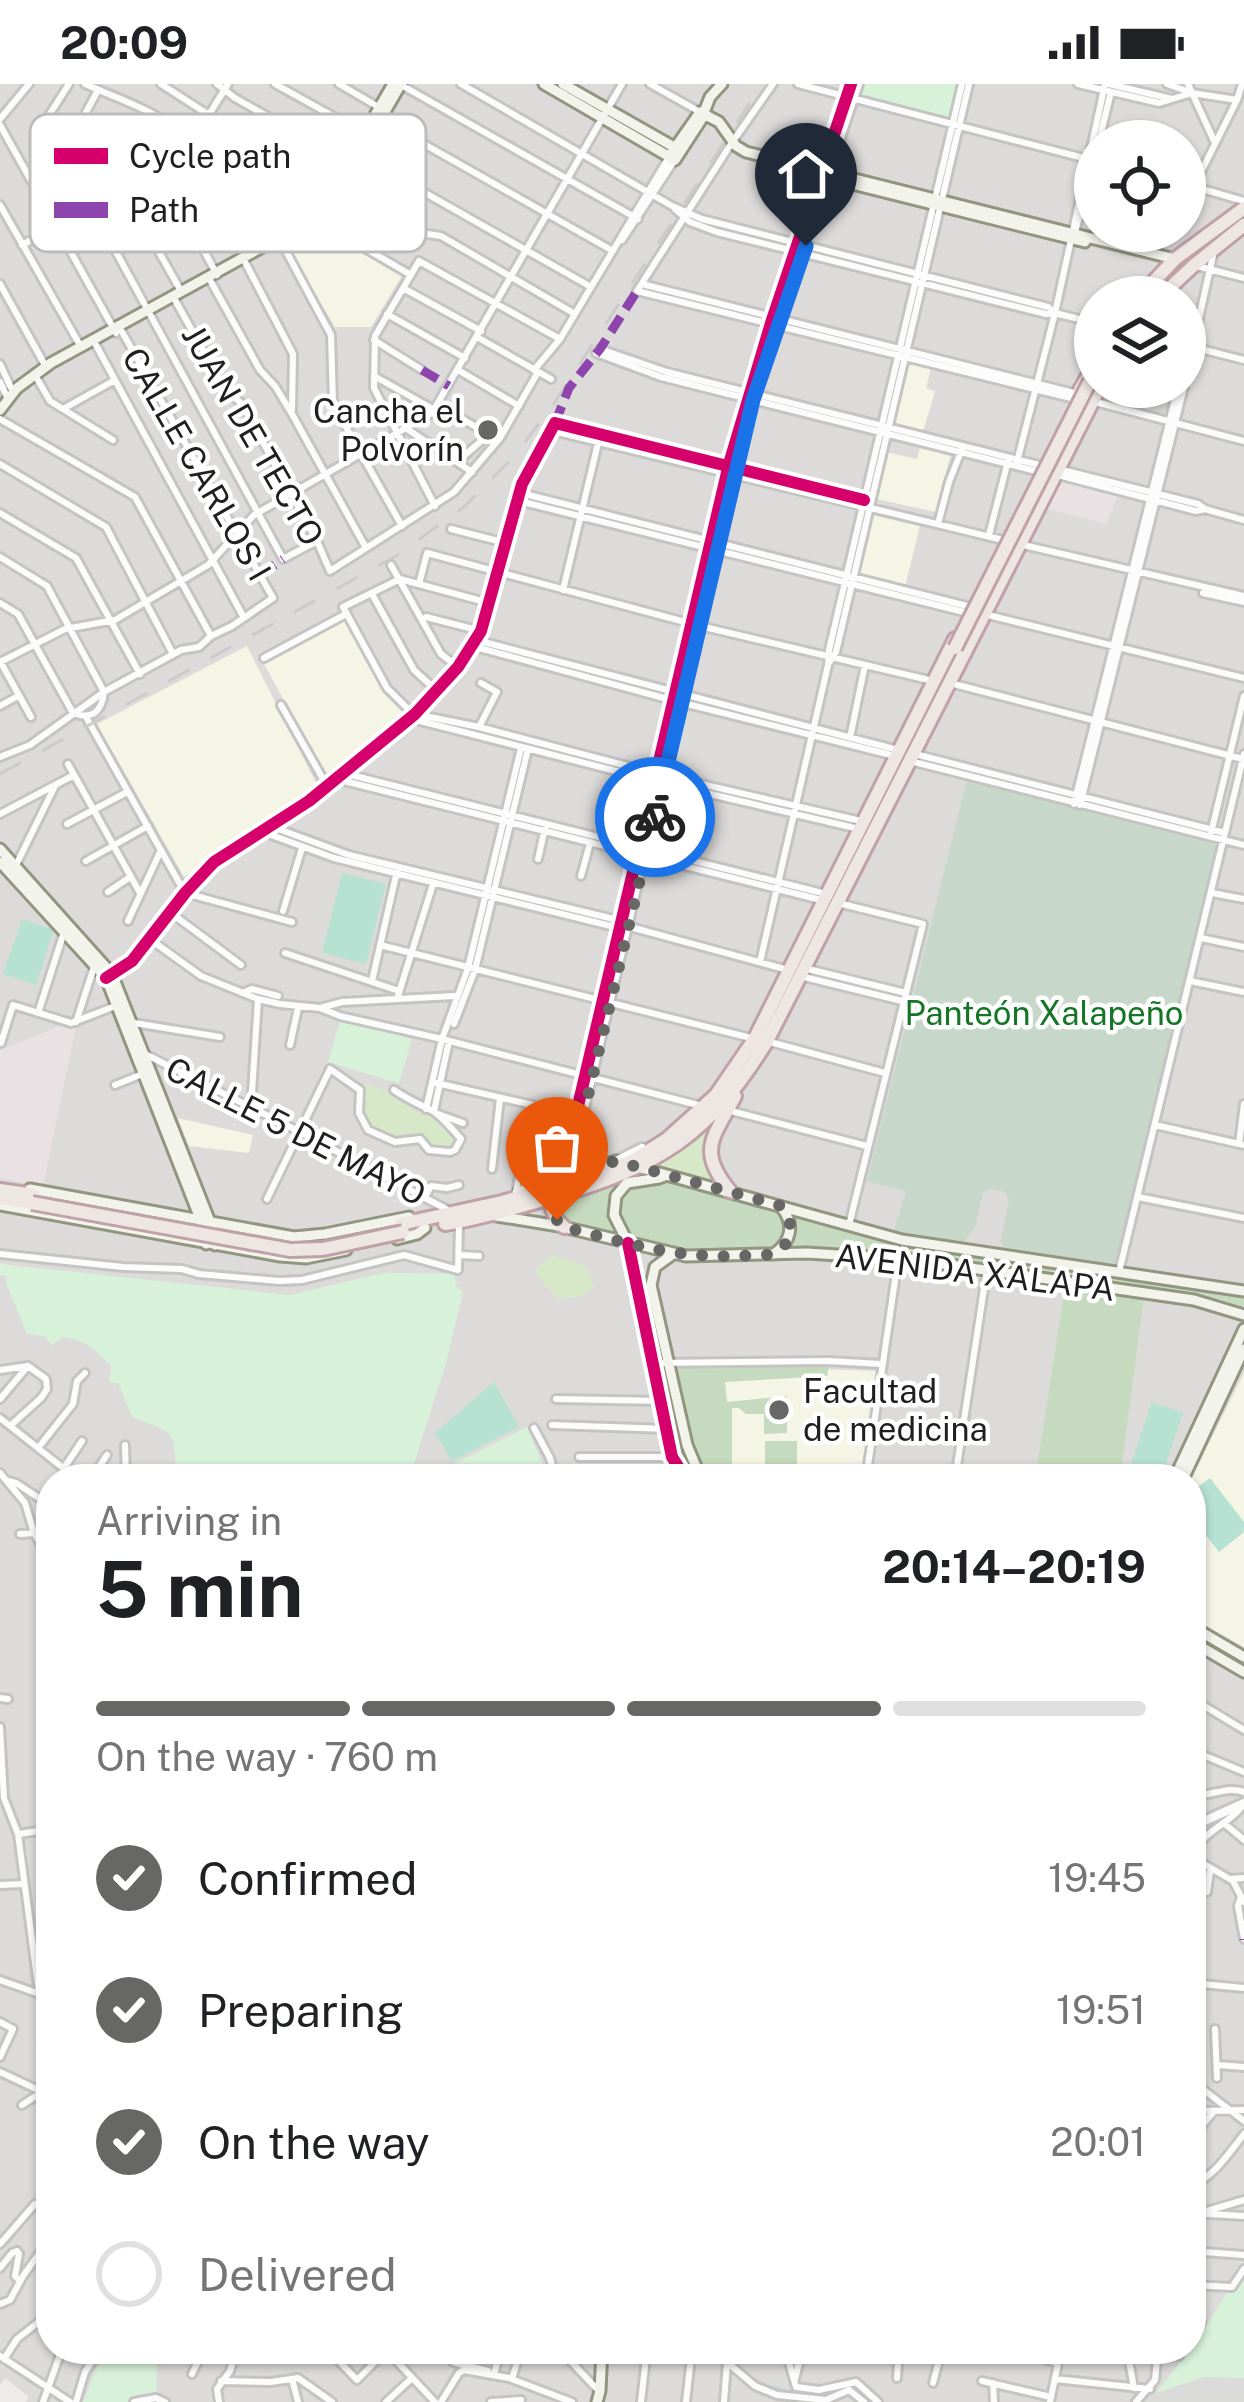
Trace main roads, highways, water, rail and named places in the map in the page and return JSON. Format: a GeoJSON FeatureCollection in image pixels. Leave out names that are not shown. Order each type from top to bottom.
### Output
{"type":"FeatureCollection","features":[{"type":"Feature","properties":{"kind":"highway"},"geometry":{"type":"LineString","coordinates":[[1158,276],[1243,200]]}},
{"type":"Feature","properties":{"kind":"highway"},"geometry":{"type":"LineString","coordinates":[[1182,276],[1244,226]]}},
{"type":"Feature","properties":{"kind":"highway"},"geometry":{"type":"LineString","coordinates":[[730,1191],[715,1172],[712,1137],[798,972],[861,825],[933,681],[949,672],[1078,408]]}},
{"type":"Feature","properties":{"kind":"highway"},"geometry":{"type":"LineString","coordinates":[[1012,543],[1029,525],[1033,502],[1079,408]]}},
{"type":"Feature","properties":{"kind":"highway"},"geometry":{"type":"LineString","coordinates":[[829,899],[912,757],[974,612],[1012,543],[1021,511],[1033,502]]}},
{"type":"Feature","properties":{"kind":"highway"},"geometry":{"type":"LineString","coordinates":[[1021,511],[1029,516],[1029,525]]}},
{"type":"Feature","properties":{"kind":"highway"},"geometry":{"type":"LineString","coordinates":[[402,1228],[491,1215],[605,1182],[667,1139],[716,1095],[761,1040]]}},
{"type":"Feature","properties":{"kind":"highway"},"geometry":{"type":"LineString","coordinates":[[0,1194],[290,1250],[340,1246],[627,1164],[687,1138],[739,1082]]}},
{"type":"Feature","properties":{"kind":"highway"},"geometry":{"type":"LineString","coordinates":[[564,1227],[552,1209],[566,1178]]}},
{"type":"Feature","properties":{"kind":"main road"},"geometry":{"type":"LineString","coordinates":[[377,114],[398,84]]}},
{"type":"Feature","properties":{"kind":"main road"},"geometry":{"type":"LineString","coordinates":[[544,84],[675,154],[722,84]]}},
{"type":"Feature","properties":{"kind":"main road"},"geometry":{"type":"LineString","coordinates":[[563,84],[605,114]]}},
{"type":"Feature","properties":{"kind":"main road"},"geometry":{"type":"LineString","coordinates":[[702,111],[746,152],[1172,261]]}},
{"type":"Feature","properties":{"kind":"main road"},"geometry":{"type":"LineString","coordinates":[[0,410],[6,390],[259,252]]}},
{"type":"Feature","properties":{"kind":"main road"},"geometry":{"type":"LineString","coordinates":[[43,371],[117,331]]}},
{"type":"Feature","properties":{"kind":"main road"},"geometry":{"type":"LineString","coordinates":[[0,849],[109,976],[211,1244]]}},
{"type":"Feature","properties":{"kind":"main road"},"geometry":{"type":"LineString","coordinates":[[0,862],[97,961]]}},
{"type":"Feature","properties":{"kind":"main road"},"geometry":{"type":"LineString","coordinates":[[109,976],[118,1005],[145,1054],[148,1072]]}},
{"type":"Feature","properties":{"kind":"main road","name":"AVENIDA XALAPA"},"geometry":{"type":"LineString","coordinates":[[627,1164],[902,1240],[1244,1291]]}},
{"type":"Feature","properties":{"kind":"main road"},"geometry":{"type":"LineString","coordinates":[[667,1175],[634,1180],[621,1188],[614,1215],[646,1292],[696,1464]]}},
{"type":"Feature","properties":{"kind":"main road"},"geometry":{"type":"LineString","coordinates":[[0,1194],[308,1237],[566,1178]]}},
{"type":"Feature","properties":{"kind":"main road"},"geometry":{"type":"LineString","coordinates":[[0,1194],[211,1244],[306,1258],[417,1234],[425,1228]]}},
{"type":"Feature","properties":{"kind":"main road"},"geometry":{"type":"LineString","coordinates":[[774,1254],[790,1234],[779,1205]]}},
{"type":"Feature","properties":{"kind":"main road","name":"AVENIDA XALAPA"},"geometry":{"type":"LineString","coordinates":[[491,1215],[673,1254],[822,1254],[987,1269],[1194,1300],[1244,1315]]}},
{"type":"Feature","properties":{"kind":"main road"},"geometry":{"type":"LineString","coordinates":[[673,1254],[655,1267],[646,1292],[654,1363],[678,1464]]}},
{"type":"Feature","properties":{"kind":"main road"},"geometry":{"type":"LineString","coordinates":[[1194,1300],[1195,1284]]}},
{"type":"Feature","properties":{"kind":"main road"},"geometry":{"type":"LineString","coordinates":[[1185,1464],[1244,1329]]}},
{"type":"Feature","properties":{"kind":"main road"},"geometry":{"type":"LineString","coordinates":[[1186,1464],[1244,1348]]}},
{"type":"Feature","properties":{"kind":"main road"},"geometry":{"type":"LineString","coordinates":[[1206,1635],[1244,1657]]}},
{"type":"Feature","properties":{"kind":"main road"},"geometry":{"type":"LineString","coordinates":[[1206,1650],[1244,1672]]}},
{"type":"Feature","properties":{"kind":"main road"},"geometry":{"type":"LineString","coordinates":[[598,2397],[601,2364]]}},
{"type":"Feature","properties":{"kind":"waterway"},"geometry":{"type":"LineString","coordinates":[[735,2364],[759,2382],[794,2393],[837,2390]]}},
{"type":"Feature","properties":{"kind":"waterway"},"geometry":{"type":"LineString","coordinates":[[851,2386],[868,2402]]}},
{"type":"Feature","properties":{"kind":"railway"},"geometry":{"type":"LineString","coordinates":[[0,774],[396,556],[465,506],[517,453],[555,402],[762,84]]}},
{"type":"Feature","properties":{"kind":"place","name":"Cancha el Polvorín"},"geometry":{"type":"Point","coordinates":[488,430]}},
{"type":"Feature","properties":{"kind":"place","name":"Facultad de medicina"},"geometry":{"type":"Point","coordinates":[779,1410]}},
{"type":"Feature","properties":{"kind":"park label","name":"Panteón Xalapeño"},"geometry":{"type":"Point","coordinates":[1044,1013]}}]}
